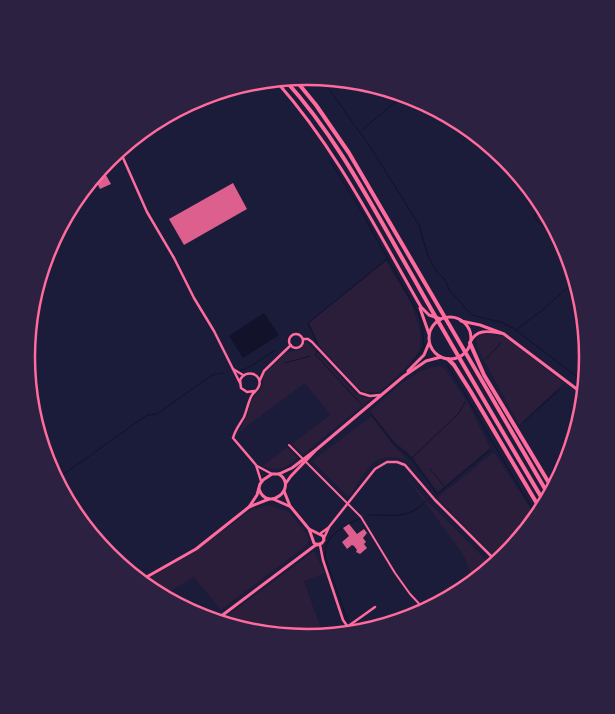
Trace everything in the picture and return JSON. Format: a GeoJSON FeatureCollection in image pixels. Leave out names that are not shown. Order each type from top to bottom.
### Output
{"type":"FeatureCollection","features":[{"type":"Feature","properties":{"kind":"highway"},"geometry":{"type":"LineString","coordinates":[[289,85],[344,159],[467,372],[541,496]]}},
{"type":"Feature","properties":{"kind":"highway"},"geometry":{"type":"LineString","coordinates":[[300,85],[349,153],[545,489]]}},
{"type":"Feature","properties":{"kind":"highway"},"geometry":{"type":"LineString","coordinates":[[470,342],[484,375],[549,483]]}},
{"type":"Feature","properties":{"kind":"highway"},"geometry":{"type":"LineString","coordinates":[[448,359],[471,392],[537,503]]}},
{"type":"Feature","properties":{"kind":"street"},"geometry":{"type":"LineString","coordinates":[[280,86],[328,146],[426,313],[435,318],[452,318],[480,324],[504,334],[578,390]]}},
{"type":"Feature","properties":{"kind":"street"},"geometry":{"type":"LineString","coordinates":[[123,157],[152,222],[214,331],[230,366],[246,392],[248,402]]}},
{"type":"Feature","properties":{"kind":"street"},"geometry":{"type":"LineString","coordinates":[[404,376],[424,355],[429,343],[429,334],[415,296]]}},
{"type":"Feature","properties":{"kind":"street"},"geometry":{"type":"LineString","coordinates":[[429,334],[433,326],[442,319]]}},
{"type":"Feature","properties":{"kind":"street"},"geometry":{"type":"LineString","coordinates":[[460,321],[468,330],[470,342]]}},
{"type":"Feature","properties":{"kind":"street"},"geometry":{"type":"LineString","coordinates":[[429,343],[433,351],[441,357],[448,359],[460,356],[467,350],[474,335],[480,331],[504,334]]}},
{"type":"Feature","properties":{"kind":"street"},"geometry":{"type":"LineString","coordinates":[[291,345],[290,338],[292,335],[298,334],[303,339],[308,339],[363,395],[382,394]]}},
{"type":"Feature","properties":{"kind":"street"},"geometry":{"type":"LineString","coordinates":[[291,345],[299,347],[303,339]]}},
{"type":"Feature","properties":{"kind":"street"},"geometry":{"type":"LineString","coordinates":[[249,507],[261,481],[256,466],[233,438],[244,417],[248,402],[254,391],[258,388],[264,371],[291,345]]}},
{"type":"Feature","properties":{"kind":"street"},"geometry":{"type":"LineString","coordinates":[[347,626],[310,529],[290,506],[284,491],[286,484],[304,461],[382,394],[426,361],[441,357]]}},
{"type":"Feature","properties":{"kind":"street"},"geometry":{"type":"LineString","coordinates":[[230,366],[238,373],[244,375],[264,371]]}},
{"type":"Feature","properties":{"kind":"street"},"geometry":{"type":"LineString","coordinates":[[254,374],[258,377],[259,382]]}},
{"type":"Feature","properties":{"kind":"street"},"geometry":{"type":"LineString","coordinates":[[240,383],[244,375]]}},
{"type":"Feature","properties":{"kind":"street"},"geometry":{"type":"LineString","coordinates":[[246,392],[254,391]]}},
{"type":"Feature","properties":{"kind":"street"},"geometry":{"type":"LineString","coordinates":[[289,445],[349,504],[366,524],[403,585],[420,605]]}},
{"type":"Feature","properties":{"kind":"street"},"geometry":{"type":"LineString","coordinates":[[256,466],[272,474],[279,474],[304,461]]}},
{"type":"Feature","properties":{"kind":"street"},"geometry":{"type":"LineString","coordinates":[[315,542],[323,543],[329,527],[378,466],[387,462],[400,463],[407,467],[438,503],[492,557]]}},
{"type":"Feature","properties":{"kind":"street"},"geometry":{"type":"LineString","coordinates":[[261,481],[272,474]]}},
{"type":"Feature","properties":{"kind":"street"},"geometry":{"type":"LineString","coordinates":[[279,474],[286,484]]}},
{"type":"Feature","properties":{"kind":"street"},"geometry":{"type":"LineString","coordinates":[[259,488],[262,495],[290,506]]}},
{"type":"Feature","properties":{"kind":"street"},"geometry":{"type":"LineString","coordinates":[[147,577],[196,549],[249,507],[271,499],[284,491]]}},
{"type":"Feature","properties":{"kind":"street"},"geometry":{"type":"LineString","coordinates":[[222,616],[310,548],[319,533],[329,527]]}},
{"type":"Feature","properties":{"kind":"street"},"geometry":{"type":"LineString","coordinates":[[310,529],[319,533],[324,538]]}},
{"type":"Feature","properties":{"kind":"street"},"geometry":{"type":"LineString","coordinates":[[348,626],[375,607]]}},
{"type":"Feature","properties":{"kind":"shaded area"},"geometry":{"type":"Polygon","coordinates":[[[386,261],[412,305],[420,331],[420,352],[403,371],[379,392],[365,392],[358,388],[320,347],[309,323],[386,261]]]}},
{"type":"Feature","properties":{"kind":"shaded area"},"geometry":{"type":"Polygon","coordinates":[[[264,313],[279,335],[243,358],[229,336],[264,313]]]}},
{"type":"Feature","properties":{"kind":"shaded area"},"geometry":{"type":"Polygon","coordinates":[[[481,333],[504,336],[564,383],[519,425],[478,349],[476,339],[481,333]]]}},
{"type":"Feature","properties":{"kind":"shaded area"},"geometry":{"type":"Polygon","coordinates":[[[305,342],[355,393],[362,397],[372,398],[303,454],[292,444],[330,415],[305,383],[238,433],[247,416],[251,401],[262,387],[264,374],[287,352],[300,350],[305,342]]]}},
{"type":"Feature","properties":{"kind":"shaded area"},"geometry":{"type":"Polygon","coordinates":[[[440,366],[444,368],[469,405],[490,448],[438,492],[411,455],[395,442],[370,411],[412,376],[421,371],[440,366]]]}},
{"type":"Feature","properties":{"kind":"shaded area"},"geometry":{"type":"Polygon","coordinates":[[[372,416],[393,445],[409,461],[387,457],[372,464],[349,497],[312,461],[372,416]]]}},
{"type":"Feature","properties":{"kind":"shaded area"},"geometry":{"type":"Polygon","coordinates":[[[287,447],[297,458],[293,462],[277,469],[262,466],[287,447]]]}},
{"type":"Feature","properties":{"kind":"shaded area"},"geometry":{"type":"Polygon","coordinates":[[[494,452],[532,511],[524,523],[494,556],[437,498],[494,452]]]}},
{"type":"Feature","properties":{"kind":"shaded area"},"geometry":{"type":"Polygon","coordinates":[[[402,471],[428,502],[488,562],[472,574],[463,554],[402,471]]]}},
{"type":"Feature","properties":{"kind":"shaded area"},"geometry":{"type":"Polygon","coordinates":[[[269,505],[289,512],[307,534],[309,540],[307,545],[221,610],[194,577],[169,592],[148,578],[190,555],[252,509],[269,505]]]}},
{"type":"Feature","properties":{"kind":"shaded area"},"geometry":{"type":"Polygon","coordinates":[[[314,551],[325,573],[304,581],[321,629],[272,627],[226,617],[314,551]]]}},
{"type":"Feature","properties":{"kind":"building"},"geometry":{"type":"Polygon","coordinates":[[[106,174],[111,184],[100,189],[97,184],[106,174]]]}},
{"type":"Feature","properties":{"kind":"building"},"geometry":{"type":"Polygon","coordinates":[[[233,183],[247,209],[184,245],[169,219],[233,183]]]}},
{"type":"Feature","properties":{"kind":"building"},"geometry":{"type":"Polygon","coordinates":[[[349,524],[357,534],[364,529],[367,533],[363,538],[367,548],[360,554],[356,552],[357,550],[354,546],[352,545],[347,549],[342,542],[349,536],[343,528],[349,524]]]}},
{"type":"Feature","properties":{"kind":"waterway"},"geometry":{"type":"LineString","coordinates":[[326,85],[371,148],[419,225],[428,256],[437,272],[444,278],[450,291],[472,315],[500,322],[513,328],[579,378]]}},
{"type":"Feature","properties":{"kind":"waterway"},"geometry":{"type":"LineString","coordinates":[[362,130],[398,100]]}},
{"type":"Feature","properties":{"kind":"waterway"},"geometry":{"type":"LineString","coordinates":[[330,161],[356,202],[418,313],[422,325],[424,347],[412,362]]}},
{"type":"Feature","properties":{"kind":"waterway"},"geometry":{"type":"LineString","coordinates":[[538,212],[535,214],[535,218],[552,236]]}},
{"type":"Feature","properties":{"kind":"waterway"},"geometry":{"type":"LineString","coordinates":[[317,343],[308,323],[387,259]]}},
{"type":"Feature","properties":{"kind":"waterway"},"geometry":{"type":"LineString","coordinates":[[517,329],[571,285]]}},
{"type":"Feature","properties":{"kind":"waterway"},"geometry":{"type":"LineString","coordinates":[[486,359],[501,343]]}},
{"type":"Feature","properties":{"kind":"waterway"},"geometry":{"type":"LineString","coordinates":[[240,371],[274,351]]}},
{"type":"Feature","properties":{"kind":"waterway"},"geometry":{"type":"LineString","coordinates":[[317,352],[315,354],[361,404]]}},
{"type":"Feature","properties":{"kind":"waterway"},"geometry":{"type":"LineString","coordinates":[[285,363],[310,356]]}},
{"type":"Feature","properties":{"kind":"waterway"},"geometry":{"type":"LineString","coordinates":[[448,366],[533,509]]}},
{"type":"Feature","properties":{"kind":"waterway"},"geometry":{"type":"LineString","coordinates":[[62,475],[147,415],[157,414],[212,375],[223,373]]}},
{"type":"Feature","properties":{"kind":"waterway"},"geometry":{"type":"LineString","coordinates":[[524,422],[559,390]]}},
{"type":"Feature","properties":{"kind":"waterway"},"geometry":{"type":"LineString","coordinates":[[412,458],[459,413],[465,402]]}},
{"type":"Feature","properties":{"kind":"waterway"},"geometry":{"type":"LineString","coordinates":[[370,413],[393,443],[411,458],[437,494],[490,450]]}},
{"type":"Feature","properties":{"kind":"waterway"},"geometry":{"type":"LineString","coordinates":[[430,469],[444,486]]}},
{"type":"Feature","properties":{"kind":"waterway"},"geometry":{"type":"LineString","coordinates":[[369,515],[406,514],[426,501]]}},
{"type":"Feature","properties":{"kind":"waterway"},"geometry":{"type":"LineString","coordinates":[[348,622],[325,557],[326,546],[336,532],[360,519]]}}]}
